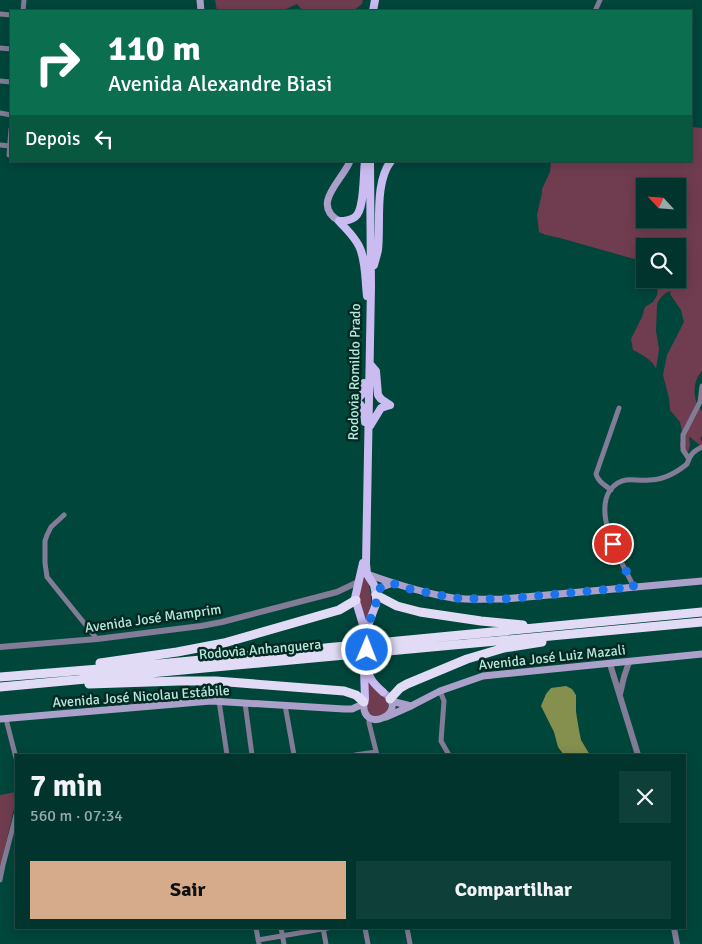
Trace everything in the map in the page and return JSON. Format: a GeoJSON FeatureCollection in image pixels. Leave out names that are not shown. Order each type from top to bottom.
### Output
{"type":"FeatureCollection","features":[{"type":"Feature","properties":{"kind":"highway"},"geometry":{"type":"LineString","coordinates":[[376,594],[397,606],[420,612],[481,621],[551,626]]}},
{"type":"Feature","properties":{"kind":"highway"},"geometry":{"type":"LineString","coordinates":[[34,674],[224,643],[339,610],[356,599]]}},
{"type":"Feature","properties":{"kind":"highway","name":"Rodovia Anhanguera"},"geometry":{"type":"LineString","coordinates":[[0,677],[148,665],[702,612]]}},
{"type":"Feature","properties":{"kind":"highway","name":"Rodovia Anhanguera"},"geometry":{"type":"LineString","coordinates":[[0,686],[702,622]]}},
{"type":"Feature","properties":{"kind":"highway"},"geometry":{"type":"LineString","coordinates":[[390,700],[400,688],[407,684],[485,653],[522,645],[623,635],[680,624]]}},
{"type":"Feature","properties":{"kind":"highway"},"geometry":{"type":"LineString","coordinates":[[33,684],[216,681],[344,691],[356,695],[364,702]]}},
{"type":"Feature","properties":{"kind":"main road"},"geometry":{"type":"LineString","coordinates":[[349,162],[330,193],[327,203],[328,211],[352,235],[359,245],[363,256],[368,296]]}},
{"type":"Feature","properties":{"kind":"main road"},"geometry":{"type":"LineString","coordinates":[[339,221],[351,219],[358,214],[368,162]]}},
{"type":"Feature","properties":{"kind":"main road","name":"Rodovia Romildo Prado"},"geometry":{"type":"LineString","coordinates":[[367,574],[371,275],[368,162]]}},
{"type":"Feature","properties":{"kind":"main road","name":"Rodovia Romildo Prado"},"geometry":{"type":"LineString","coordinates":[[368,162],[369,365]]}},
{"type":"Feature","properties":{"kind":"main road"},"geometry":{"type":"LineString","coordinates":[[371,275],[378,251],[378,222],[384,175],[391,162]]}},
{"type":"Feature","properties":{"kind":"main road"},"geometry":{"type":"LineString","coordinates":[[369,365],[376,371],[378,395],[390,405],[381,408],[368,428],[362,406],[359,402],[353,400],[362,395],[369,365]]}},
{"type":"Feature","properties":{"kind":"main road","name":"Rodovia Romildo Prado"},"geometry":{"type":"LineString","coordinates":[[356,599],[362,565],[368,428]]}},
{"type":"Feature","properties":{"kind":"main road"},"geometry":{"type":"LineString","coordinates":[[367,574],[405,588],[454,598],[479,599],[504,599],[702,581]]}},
{"type":"Feature","properties":{"kind":"main road"},"geometry":{"type":"LineString","coordinates":[[366,628],[376,604],[374,585],[367,574]]}},
{"type":"Feature","properties":{"kind":"main road"},"geometry":{"type":"LineString","coordinates":[[376,594],[382,586],[392,583]]}},
{"type":"Feature","properties":{"kind":"main road"},"geometry":{"type":"LineString","coordinates":[[356,599],[366,628],[363,708],[368,716]]}},
{"type":"Feature","properties":{"kind":"main road","name":"Avenida José Luiz Mazali"},"geometry":{"type":"LineString","coordinates":[[386,717],[440,691],[483,676],[702,654]]}},
{"type":"Feature","properties":{"kind":"main road"},"geometry":{"type":"LineString","coordinates":[[366,667],[368,676],[390,700],[411,706]]}},
{"type":"Feature","properties":{"kind":"main road"},"geometry":{"type":"LineString","coordinates":[[386,717],[391,710],[390,700]]}},
{"type":"Feature","properties":{"kind":"main road","name":"Avenida José Nicolau Estábile"},"geometry":{"type":"LineString","coordinates":[[3,719],[218,701],[344,709],[352,709],[364,702]]}},
{"type":"Feature","properties":{"kind":"main road","name":"Avenida José Nicolau Estábile"},"geometry":{"type":"LineString","coordinates":[[344,709],[375,719],[386,717]]}},
{"type":"Feature","properties":{"kind":"street"},"geometry":{"type":"LineString","coordinates":[[0,145],[10,146],[9,155]]}},
{"type":"Feature","properties":{"kind":"street"},"geometry":{"type":"LineString","coordinates":[[689,459],[683,450],[683,435],[700,402],[702,386]]}},
{"type":"Feature","properties":{"kind":"street"},"geometry":{"type":"LineString","coordinates":[[611,490],[600,482],[596,474],[619,408]]}},
{"type":"Feature","properties":{"kind":"street"},"geometry":{"type":"LineString","coordinates":[[634,587],[609,534],[605,506],[607,496],[615,484],[626,480],[647,481],[667,476],[687,464],[694,450],[702,446]]}},
{"type":"Feature","properties":{"kind":"street"},"geometry":{"type":"LineString","coordinates":[[64,515],[51,527],[45,541],[47,577],[97,639]]}},
{"type":"Feature","properties":{"kind":"street","name":"Avenida José Mamprim"},"geometry":{"type":"LineString","coordinates":[[0,647],[97,639],[222,622],[337,592],[358,582]]}},
{"type":"Feature","properties":{"kind":"street"},"geometry":{"type":"LineString","coordinates":[[337,592],[346,592],[356,599]]}},
{"type":"Feature","properties":{"kind":"street"},"geometry":{"type":"LineString","coordinates":[[619,695],[629,662]]}},
{"type":"Feature","properties":{"kind":"street"},"geometry":{"type":"LineString","coordinates":[[610,664],[638,754]]}},
{"type":"Feature","properties":{"kind":"street"},"geometry":{"type":"LineString","coordinates":[[440,691],[444,701],[441,741],[448,754]]}},
{"type":"Feature","properties":{"kind":"street"},"geometry":{"type":"LineString","coordinates":[[218,701],[227,754]]}},
{"type":"Feature","properties":{"kind":"street"},"geometry":{"type":"LineString","coordinates":[[245,703],[252,754]]}},
{"type":"Feature","properties":{"kind":"street"},"geometry":{"type":"LineString","coordinates":[[286,705],[294,754]]}},
{"type":"Feature","properties":{"kind":"street"},"geometry":{"type":"LineString","coordinates":[[368,716],[376,753]]}},
{"type":"Feature","properties":{"kind":"street"},"geometry":{"type":"LineString","coordinates":[[3,719],[15,755]]}},
{"type":"Feature","properties":{"kind":"street"},"geometry":{"type":"LineString","coordinates":[[0,880],[15,819]]}},
{"type":"Feature","properties":{"kind":"street"},"geometry":{"type":"LineString","coordinates":[[256,929],[259,942],[283,935],[319,929]]}},
{"type":"Feature","properties":{"kind":"street"},"geometry":{"type":"LineString","coordinates":[[281,929],[284,944]]}},
{"type":"Feature","properties":{"kind":"street"},"geometry":{"type":"LineString","coordinates":[[325,929],[326,944]]}},
{"type":"Feature","properties":{"kind":"street"},"geometry":{"type":"LineString","coordinates":[[365,929],[368,944]]}},
{"type":"Feature","properties":{"kind":"street"},"geometry":{"type":"LineString","coordinates":[[407,929],[410,944]]}},
{"type":"Feature","properties":{"kind":"street"},"geometry":{"type":"LineString","coordinates":[[674,929],[677,944]]}},
{"type":"Feature","properties":{"kind":"shaded area"},"geometry":{"type":"Polygon","coordinates":[[[215,0],[363,0],[362,4],[354,10],[302,10],[297,4],[284,10],[217,10],[215,0]]]}},
{"type":"Feature","properties":{"kind":"shaded area"},"geometry":{"type":"Polygon","coordinates":[[[692,127],[702,128],[702,371],[696,380],[694,391],[696,402],[702,411],[702,436],[700,438],[702,447],[689,437],[690,445],[688,452],[680,447],[685,431],[682,431],[680,422],[670,410],[663,375],[667,355],[684,322],[681,310],[670,294],[671,291],[663,296],[657,304],[656,331],[659,349],[656,369],[650,360],[633,350],[631,339],[645,307],[653,302],[658,288],[686,288],[686,238],[636,238],[636,259],[546,235],[539,232],[537,215],[542,189],[550,172],[551,162],[692,162],[692,127]]]}},
{"type":"Feature","properties":{"kind":"shaded area"},"geometry":{"type":"Polygon","coordinates":[[[366,571],[371,603],[366,625],[359,598],[366,571]]]}},
{"type":"Feature","properties":{"kind":"shaded area"},"geometry":{"type":"Polygon","coordinates":[[[366,673],[389,703],[387,711],[380,716],[371,715],[367,712],[366,673]]]}},
{"type":"Feature","properties":{"kind":"shaded area"},"geometry":{"type":"Polygon","coordinates":[[[566,686],[572,689],[576,695],[576,712],[581,740],[589,754],[563,754],[558,747],[554,732],[541,706],[551,688],[566,686]]]}},
{"type":"Feature","properties":{"kind":"shaded area"},"geometry":{"type":"Polygon","coordinates":[[[15,792],[15,803],[0,870],[0,795],[15,792]]]}},
{"type":"Feature","properties":{"kind":"route"},"geometry":{"type":"LineString","coordinates":[[367,650],[367,628],[376,604],[376,594],[382,586],[392,583],[405,588],[454,598],[479,599],[504,599],[634,587],[613,544]]}}]}
